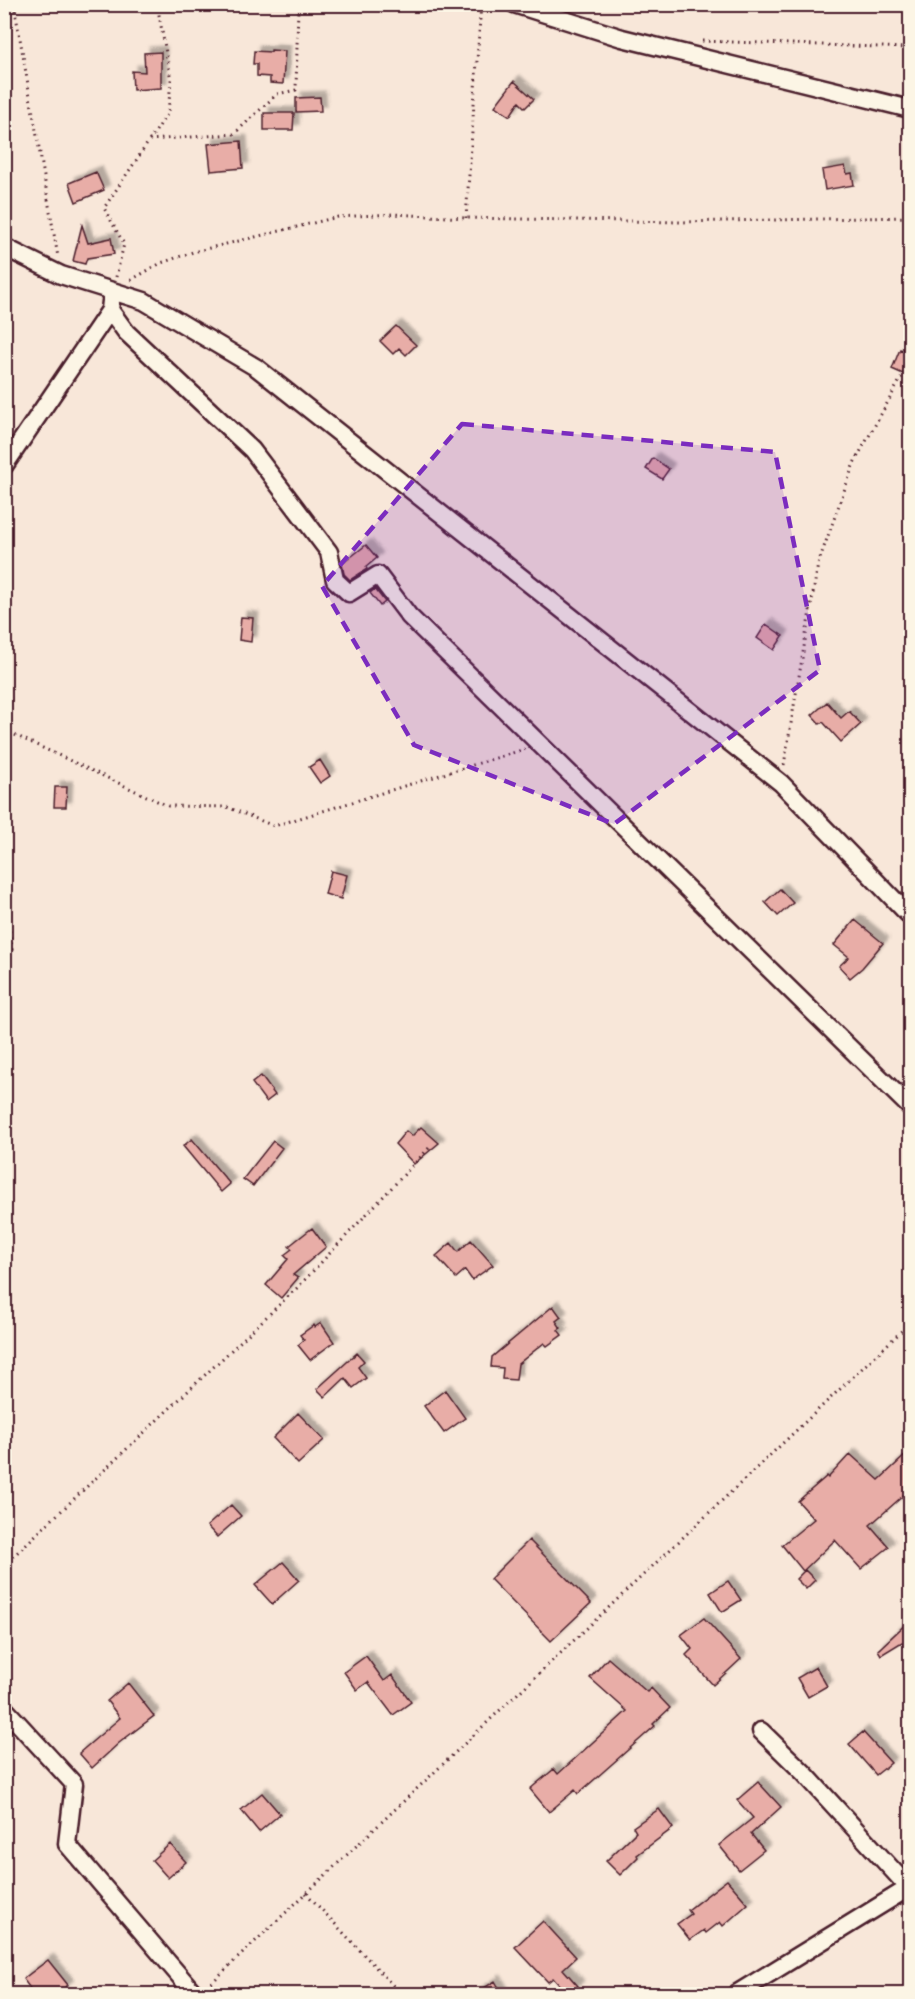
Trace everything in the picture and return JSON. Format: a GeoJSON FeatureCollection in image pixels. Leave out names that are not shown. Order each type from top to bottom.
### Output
{"type":"FeatureCollection","features":[{"type":"Feature","properties":{"kind":"street"},"geometry":{"type":"LineString","coordinates":[[514,4],[622,38],[910,109]]}},
{"type":"Feature","properties":{"kind":"street"},"geometry":{"type":"LineString","coordinates":[[4,247],[61,275],[144,301],[257,368],[781,783],[910,916]]}},
{"type":"Feature","properties":{"kind":"street"},"geometry":{"type":"LineString","coordinates":[[4,466],[110,310],[112,291]]}},
{"type":"Feature","properties":{"kind":"street"},"geometry":{"type":"LineString","coordinates":[[110,310],[126,332],[252,450],[329,552],[335,580],[349,593],[378,575],[409,616],[910,1107]]}},
{"type":"Feature","properties":{"kind":"street"},"geometry":{"type":"LineString","coordinates":[[4,1708],[74,1784],[67,1844],[201,1991]]}},
{"type":"Feature","properties":{"kind":"street"},"geometry":{"type":"LineString","coordinates":[[736,1995],[910,1888],[804,1773],[761,1731]]}},
{"type":"Feature","properties":{"kind":"path"},"geometry":{"type":"LineString","coordinates":[[14,4],[61,275]]}},
{"type":"Feature","properties":{"kind":"path"},"geometry":{"type":"LineString","coordinates":[[112,291],[124,244],[104,208],[168,113],[171,80],[157,4]]}},
{"type":"Feature","properties":{"kind":"path"},"geometry":{"type":"LineString","coordinates":[[149,140],[234,134],[277,94],[296,90],[298,4]]}},
{"type":"Feature","properties":{"kind":"path"},"geometry":{"type":"LineString","coordinates":[[466,218],[481,4]]}},
{"type":"Feature","properties":{"kind":"path"},"geometry":{"type":"LineString","coordinates":[[691,40],[910,48]]}},
{"type":"Feature","properties":{"kind":"path"},"geometry":{"type":"LineString","coordinates":[[112,291],[161,263],[193,252],[338,217],[394,214],[466,218],[680,222],[910,217]]}},
{"type":"Feature","properties":{"kind":"path"},"geometry":{"type":"LineString","coordinates":[[781,783],[818,564],[854,463],[910,362]]}},
{"type":"Feature","properties":{"kind":"path"},"geometry":{"type":"LineString","coordinates":[[4,730],[168,806],[227,807],[274,826],[541,744]]}},
{"type":"Feature","properties":{"kind":"path"},"geometry":{"type":"LineString","coordinates":[[4,883],[12,950],[4,964]]}},
{"type":"Feature","properties":{"kind":"path"},"geometry":{"type":"LineString","coordinates":[[4,1565],[298,1287],[429,1148]]}},
{"type":"Feature","properties":{"kind":"path"},"geometry":{"type":"LineString","coordinates":[[201,1991],[910,1323]]}},
{"type":"Feature","properties":{"kind":"path"},"geometry":{"type":"LineString","coordinates":[[306,1893],[400,1995]]}},
{"type":"Feature","properties":{"kind":"highlighted area"},"geometry":{"type":"Polygon","coordinates":[[[462,424],[775,452],[820,670],[614,824],[414,745],[322,586],[462,424]]]}},
{"type":"Feature","properties":{"kind":"building"},"geometry":{"type":"Polygon","coordinates":[[[271,50],[285,51],[283,84],[270,83],[270,77],[257,76],[257,64],[253,64],[254,51],[271,52],[271,50]]]}},
{"type":"Feature","properties":{"kind":"building"},"geometry":{"type":"Polygon","coordinates":[[[161,52],[161,88],[133,90],[132,71],[145,72],[144,53],[161,52]]]}},
{"type":"Feature","properties":{"kind":"building"},"geometry":{"type":"Polygon","coordinates":[[[514,81],[534,99],[525,108],[519,102],[510,116],[495,106],[514,81]]]}},
{"type":"Feature","properties":{"kind":"building"},"geometry":{"type":"Polygon","coordinates":[[[320,97],[321,111],[296,112],[296,98],[320,97]]]}},
{"type":"Feature","properties":{"kind":"building"},"geometry":{"type":"Polygon","coordinates":[[[264,113],[294,113],[293,130],[264,130],[264,113]]]}},
{"type":"Feature","properties":{"kind":"building"},"geometry":{"type":"Polygon","coordinates":[[[241,141],[243,168],[211,171],[208,144],[241,141]]]}},
{"type":"Feature","properties":{"kind":"building"},"geometry":{"type":"Polygon","coordinates":[[[845,166],[847,174],[852,173],[854,185],[825,190],[822,170],[845,166]]]}},
{"type":"Feature","properties":{"kind":"building"},"geometry":{"type":"Polygon","coordinates":[[[96,172],[104,190],[76,202],[69,183],[96,172]]]}},
{"type":"Feature","properties":{"kind":"building"},"geometry":{"type":"Polygon","coordinates":[[[82,225],[88,243],[111,238],[114,254],[87,258],[85,264],[73,261],[82,225]]]}},
{"type":"Feature","properties":{"kind":"building"},"geometry":{"type":"Polygon","coordinates":[[[396,326],[416,345],[406,355],[399,348],[393,354],[380,341],[396,326]]]}},
{"type":"Feature","properties":{"kind":"building"},"geometry":{"type":"Polygon","coordinates":[[[900,349],[910,353],[903,374],[892,369],[900,349]]]}},
{"type":"Feature","properties":{"kind":"building"},"geometry":{"type":"Polygon","coordinates":[[[653,458],[669,469],[662,479],[646,469],[653,458]]]}},
{"type":"Feature","properties":{"kind":"building"},"geometry":{"type":"Polygon","coordinates":[[[366,545],[377,558],[366,567],[367,569],[350,580],[344,574],[342,564],[366,545]]]}},
{"type":"Feature","properties":{"kind":"building"},"geometry":{"type":"Polygon","coordinates":[[[375,589],[385,602],[380,606],[370,593],[375,589]]]}},
{"type":"Feature","properties":{"kind":"building"},"geometry":{"type":"Polygon","coordinates":[[[241,617],[253,618],[251,642],[239,640],[241,617]]]}},
{"type":"Feature","properties":{"kind":"building"},"geometry":{"type":"Polygon","coordinates":[[[766,624],[783,636],[774,650],[757,638],[766,624]]]}},
{"type":"Feature","properties":{"kind":"building"},"geometry":{"type":"Polygon","coordinates":[[[827,702],[841,718],[849,711],[861,724],[841,742],[823,722],[820,724],[812,715],[827,702]]]}},
{"type":"Feature","properties":{"kind":"building"},"geometry":{"type":"Polygon","coordinates":[[[320,760],[330,776],[320,783],[309,767],[320,760]]]}},
{"type":"Feature","properties":{"kind":"building"},"geometry":{"type":"Polygon","coordinates":[[[55,787],[67,787],[66,807],[54,807],[55,787]]]}},
{"type":"Feature","properties":{"kind":"building"},"geometry":{"type":"Polygon","coordinates":[[[331,871],[347,875],[341,899],[325,894],[331,871]]]}},
{"type":"Feature","properties":{"kind":"building"},"geometry":{"type":"Polygon","coordinates":[[[780,889],[793,903],[778,916],[765,902],[780,889]]]}},
{"type":"Feature","properties":{"kind":"building"},"geometry":{"type":"Polygon","coordinates":[[[855,920],[883,943],[862,968],[850,978],[839,966],[849,957],[834,945],[855,920]]]}},
{"type":"Feature","properties":{"kind":"building"},"geometry":{"type":"Polygon","coordinates":[[[261,1076],[275,1095],[266,1102],[252,1083],[261,1076]]]}},
{"type":"Feature","properties":{"kind":"building"},"geometry":{"type":"Polygon","coordinates":[[[421,1127],[439,1143],[414,1164],[395,1144],[406,1131],[412,1136],[421,1127]]]}},
{"type":"Feature","properties":{"kind":"building"},"geometry":{"type":"Polygon","coordinates":[[[192,1139],[230,1184],[221,1192],[183,1146],[192,1139]]]}},
{"type":"Feature","properties":{"kind":"building"},"geometry":{"type":"Polygon","coordinates":[[[273,1141],[282,1148],[253,1186],[243,1179],[273,1141]]]}},
{"type":"Feature","properties":{"kind":"building"},"geometry":{"type":"Polygon","coordinates":[[[312,1228],[326,1247],[293,1275],[298,1278],[281,1298],[266,1285],[288,1259],[284,1255],[292,1249],[289,1246],[312,1228]]]}},
{"type":"Feature","properties":{"kind":"building"},"geometry":{"type":"Polygon","coordinates":[[[471,1240],[493,1265],[472,1280],[465,1270],[456,1278],[436,1256],[451,1243],[458,1252],[471,1240]]]}},
{"type":"Feature","properties":{"kind":"building"},"geometry":{"type":"Polygon","coordinates":[[[553,1306],[561,1317],[556,1321],[561,1328],[558,1330],[562,1335],[547,1346],[544,1343],[518,1364],[516,1380],[502,1379],[503,1368],[491,1367],[492,1357],[553,1306]]]}},
{"type":"Feature","properties":{"kind":"building"},"geometry":{"type":"Polygon","coordinates":[[[321,1323],[334,1342],[310,1360],[298,1345],[304,1340],[300,1335],[321,1323]]]}},
{"type":"Feature","properties":{"kind":"building"},"geometry":{"type":"Polygon","coordinates":[[[357,1353],[364,1361],[358,1367],[366,1378],[353,1388],[345,1378],[325,1397],[317,1389],[357,1353]]]}},
{"type":"Feature","properties":{"kind":"building"},"geometry":{"type":"Polygon","coordinates":[[[445,1390],[465,1418],[444,1433],[424,1406],[445,1390]]]}},
{"type":"Feature","properties":{"kind":"building"},"geometry":{"type":"Polygon","coordinates":[[[298,1413],[324,1440],[298,1464],[273,1438],[298,1413]]]}},
{"type":"Feature","properties":{"kind":"building"},"geometry":{"type":"Polygon","coordinates":[[[910,1451],[910,1502],[904,1495],[870,1525],[889,1547],[861,1569],[835,1540],[803,1571],[782,1545],[814,1519],[798,1501],[827,1476],[828,1478],[850,1454],[879,1480],[910,1451]]]}},
{"type":"Feature","properties":{"kind":"building"},"geometry":{"type":"Polygon","coordinates":[[[231,1505],[241,1516],[217,1537],[207,1526],[231,1505]]]}},
{"type":"Feature","properties":{"kind":"building"},"geometry":{"type":"Polygon","coordinates":[[[529,1540],[591,1603],[551,1641],[490,1579],[529,1540]]]}},
{"type":"Feature","properties":{"kind":"building"},"geometry":{"type":"Polygon","coordinates":[[[283,1562],[299,1580],[272,1604],[255,1585],[283,1562]]]}},
{"type":"Feature","properties":{"kind":"building"},"geometry":{"type":"Polygon","coordinates":[[[805,1570],[815,1580],[806,1589],[796,1579],[805,1570]]]}},
{"type":"Feature","properties":{"kind":"building"},"geometry":{"type":"Polygon","coordinates":[[[728,1581],[741,1600],[722,1612],[710,1593],[728,1581]]]}},
{"type":"Feature","properties":{"kind":"building"},"geometry":{"type":"Polygon","coordinates":[[[704,1618],[741,1659],[713,1685],[686,1655],[692,1649],[681,1635],[704,1618]]]}},
{"type":"Feature","properties":{"kind":"building"},"geometry":{"type":"Polygon","coordinates":[[[910,1620],[910,1654],[902,1642],[881,1655],[878,1650],[910,1620]]]}},
{"type":"Feature","properties":{"kind":"building"},"geometry":{"type":"Polygon","coordinates":[[[366,1656],[384,1681],[392,1675],[411,1702],[393,1715],[368,1682],[357,1690],[344,1672],[366,1656]]]}},
{"type":"Feature","properties":{"kind":"building"},"geometry":{"type":"Polygon","coordinates":[[[608,1658],[647,1692],[651,1688],[670,1708],[653,1724],[655,1726],[578,1794],[575,1790],[549,1812],[530,1789],[554,1769],[558,1774],[627,1711],[590,1678],[608,1658]]]}},
{"type":"Feature","properties":{"kind":"building"},"geometry":{"type":"Polygon","coordinates":[[[816,1667],[827,1686],[808,1697],[797,1678],[816,1667]]]}},
{"type":"Feature","properties":{"kind":"building"},"geometry":{"type":"Polygon","coordinates":[[[128,1683],[154,1716],[119,1743],[92,1768],[79,1753],[120,1718],[107,1701],[128,1683]]]}},
{"type":"Feature","properties":{"kind":"building"},"geometry":{"type":"Polygon","coordinates":[[[863,1732],[891,1763],[876,1775],[849,1744],[863,1732]]]}},
{"type":"Feature","properties":{"kind":"building"},"geometry":{"type":"Polygon","coordinates":[[[758,1782],[781,1807],[751,1834],[764,1850],[739,1870],[719,1845],[753,1818],[737,1800],[758,1782]]]}},
{"type":"Feature","properties":{"kind":"building"},"geometry":{"type":"Polygon","coordinates":[[[262,1793],[280,1814],[259,1832],[241,1810],[262,1793]]]}},
{"type":"Feature","properties":{"kind":"building"},"geometry":{"type":"Polygon","coordinates":[[[659,1809],[673,1828],[637,1855],[638,1857],[620,1875],[606,1861],[636,1832],[633,1827],[659,1809]]]}},
{"type":"Feature","properties":{"kind":"building"},"geometry":{"type":"Polygon","coordinates":[[[170,1844],[186,1862],[168,1878],[152,1860],[170,1844]]]}},
{"type":"Feature","properties":{"kind":"building"},"geometry":{"type":"Polygon","coordinates":[[[727,1880],[748,1904],[723,1926],[720,1922],[706,1933],[704,1930],[690,1940],[677,1924],[691,1914],[688,1910],[727,1880]]]}},
{"type":"Feature","properties":{"kind":"building"},"geometry":{"type":"Polygon","coordinates":[[[543,1921],[576,1957],[563,1969],[578,1986],[568,1995],[553,1978],[548,1982],[515,1947],[543,1921]]]}},
{"type":"Feature","properties":{"kind":"building"},"geometry":{"type":"Polygon","coordinates":[[[48,1960],[68,1985],[56,1995],[35,1995],[23,1979],[48,1960]]]}},
{"type":"Feature","properties":{"kind":"building"},"geometry":{"type":"Polygon","coordinates":[[[495,1981],[503,1995],[473,1995],[495,1981]]]}}]}
